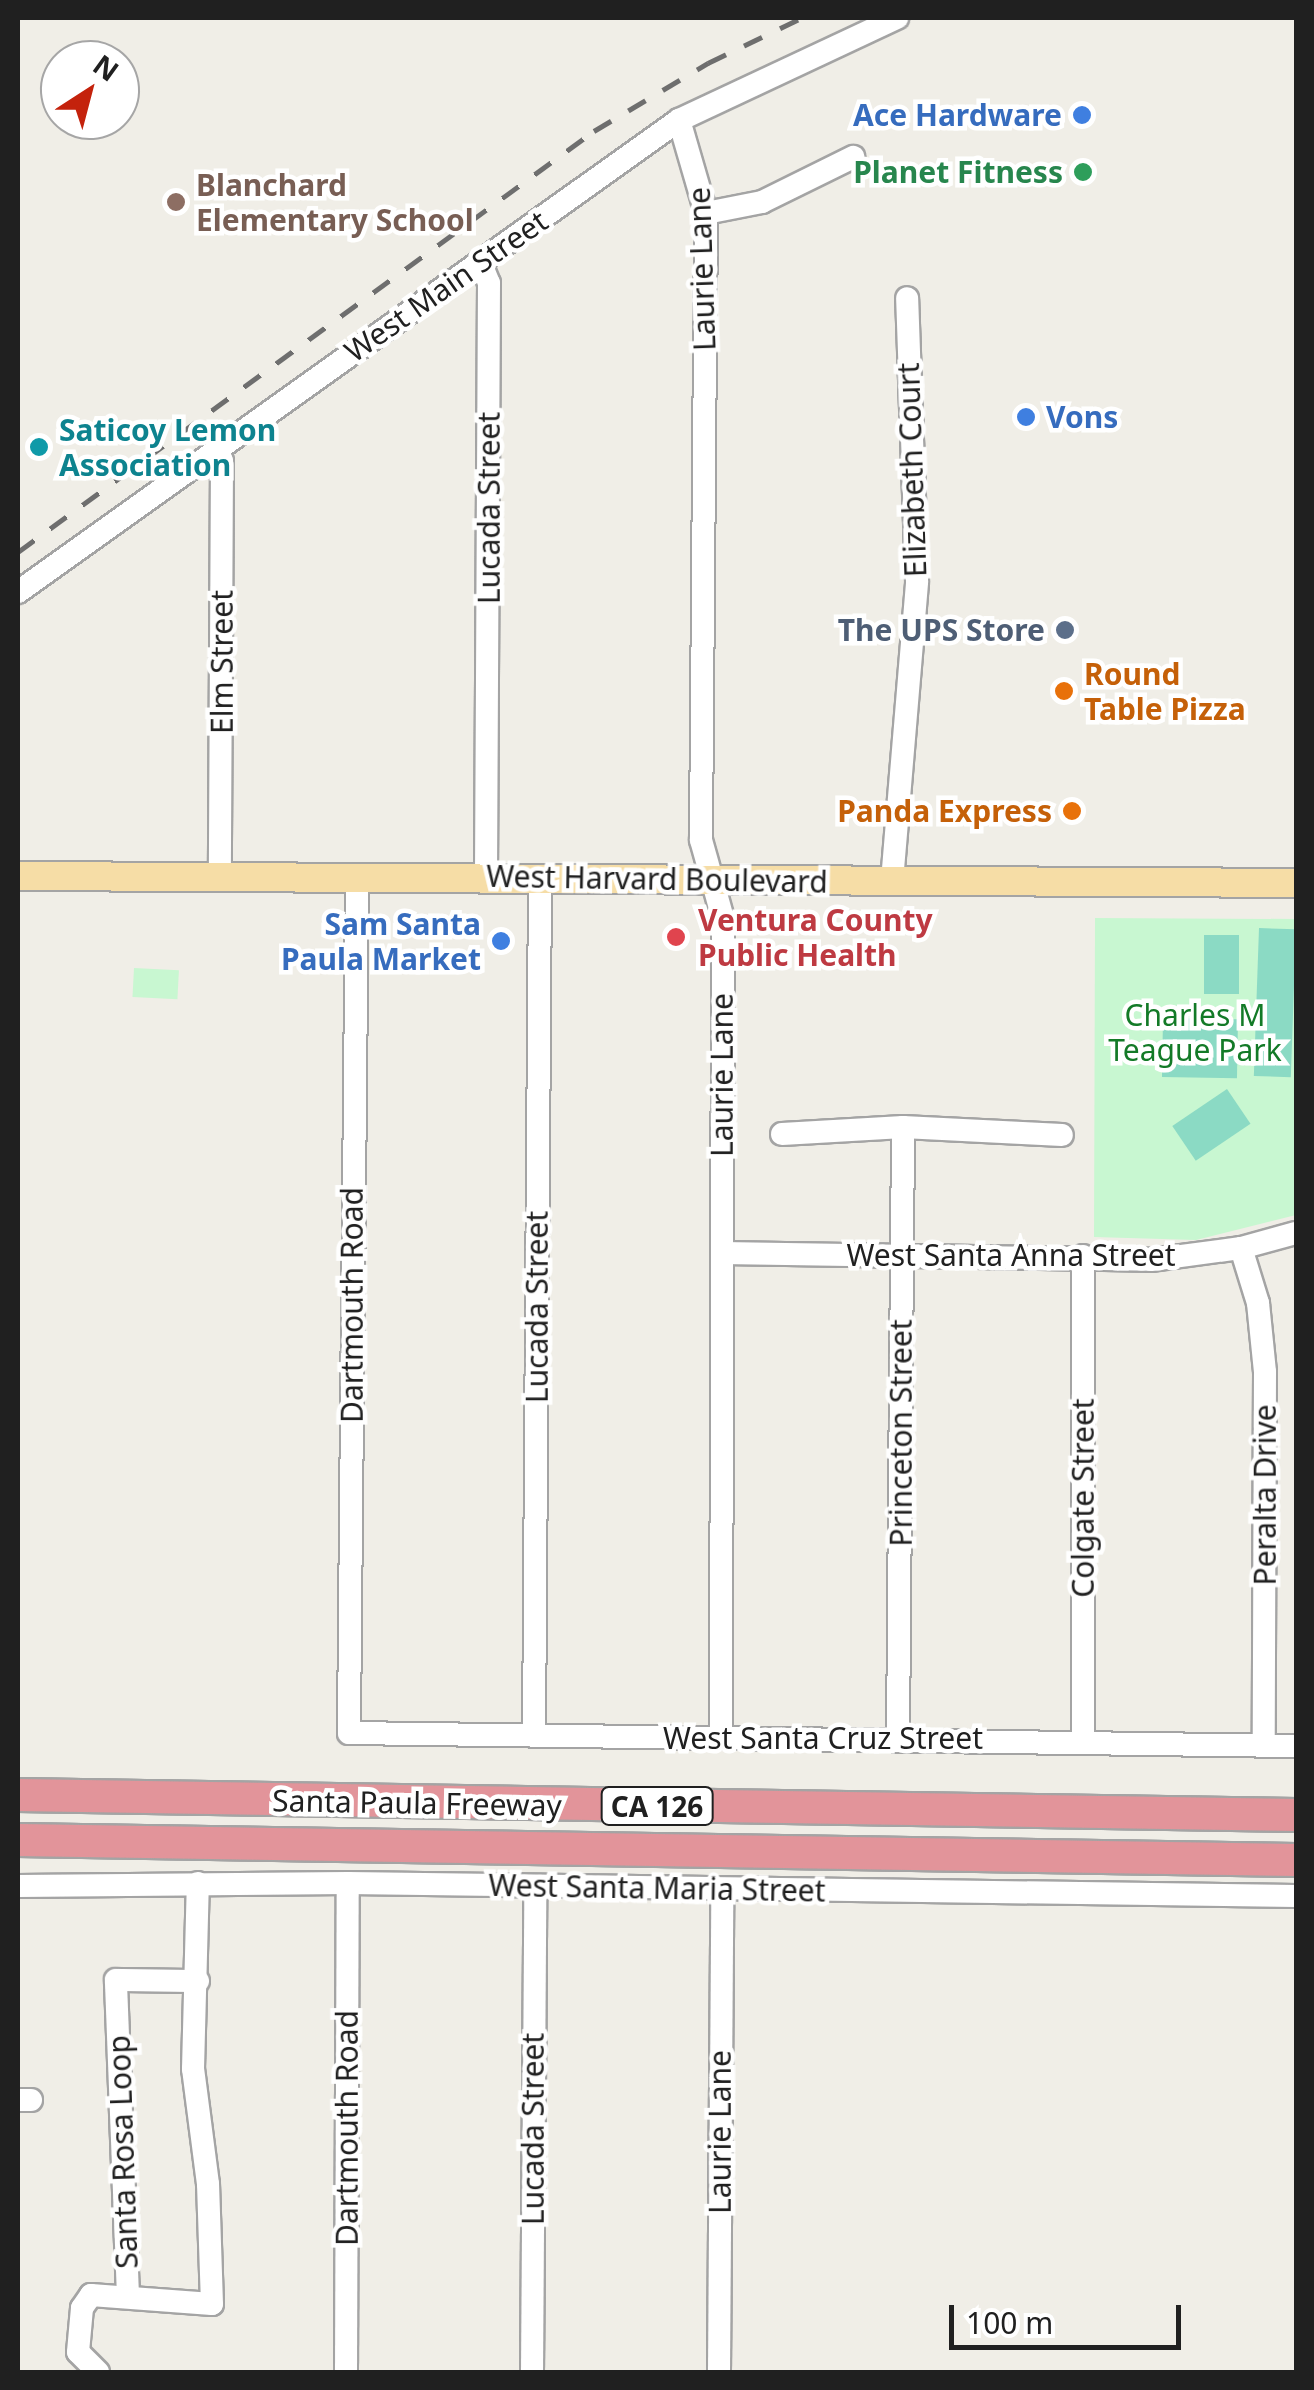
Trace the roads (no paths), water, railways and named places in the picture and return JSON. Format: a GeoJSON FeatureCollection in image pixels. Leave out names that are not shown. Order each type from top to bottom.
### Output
{"type":"FeatureCollection","features":[{"type":"Feature","properties":{"kind":"highway","name":"Santa Paula Freeway"},"geometry":{"type":"LineString","coordinates":[[18,1795],[1296,1816]]}},
{"type":"Feature","properties":{"kind":"highway","name":"Santa Paula Freeway"},"geometry":{"type":"LineString","coordinates":[[18,1840],[1296,1860]]}},
{"type":"Feature","properties":{"kind":"main road","name":"West Harvard Boulevard"},"geometry":{"type":"LineString","coordinates":[[18,876],[486,877],[710,883],[1296,883]]}},
{"type":"Feature","properties":{"kind":"street","name":"West Main Street"},"geometry":{"type":"LineString","coordinates":[[18,592],[678,120],[897,18]]}},
{"type":"Feature","properties":{"kind":"street","name":"Laurie Lane"},"geometry":{"type":"LineString","coordinates":[[678,120],[706,213],[701,840],[723,919],[721,1738]]}},
{"type":"Feature","properties":{"kind":"street"},"geometry":{"type":"LineString","coordinates":[[706,213],[762,202],[852,157]]}},
{"type":"Feature","properties":{"kind":"street","name":"Lucada Street"},"geometry":{"type":"LineString","coordinates":[[480,262],[490,283],[486,877]]}},
{"type":"Feature","properties":{"kind":"street","name":"Elizabeth Court"},"geometry":{"type":"LineString","coordinates":[[892,881],[917,582],[907,298]]}},
{"type":"Feature","properties":{"kind":"street","name":"Elm Street"},"geometry":{"type":"LineString","coordinates":[[217,448],[222,461],[220,878]]}},
{"type":"Feature","properties":{"kind":"street","name":"Dartmouth Road"},"geometry":{"type":"LineString","coordinates":[[349,1733],[358,877]]}},
{"type":"Feature","properties":{"kind":"street","name":"Lucada Street"},"geometry":{"type":"LineString","coordinates":[[534,1736],[540,878]]}},
{"type":"Feature","properties":{"kind":"street"},"geometry":{"type":"LineString","coordinates":[[782,1134],[903,1128],[1062,1135]]}},
{"type":"Feature","properties":{"kind":"street","name":"Princeton Street"},"geometry":{"type":"LineString","coordinates":[[898,1739],[903,1128]]}},
{"type":"Feature","properties":{"kind":"street","name":"West Santa Anna Street"},"geometry":{"type":"LineString","coordinates":[[722,1252],[1150,1260],[1240,1248],[1296,1233]]}},
{"type":"Feature","properties":{"kind":"street","name":"Peralta Drive"},"geometry":{"type":"LineString","coordinates":[[1240,1248],[1258,1303],[1265,1372],[1264,1745]]}},
{"type":"Feature","properties":{"kind":"street","name":"Colgate Street"},"geometry":{"type":"LineString","coordinates":[[1082,1740],[1083,1256]]}},
{"type":"Feature","properties":{"kind":"street","name":"West Santa Cruz Street"},"geometry":{"type":"LineString","coordinates":[[349,1733],[1082,1740],[1296,1746]]}},
{"type":"Feature","properties":{"kind":"street","name":"Santa Rosa Loop"},"geometry":{"type":"LineString","coordinates":[[198,1883],[198,1980],[193,2069],[208,2184],[212,2304],[128,2296],[116,1980],[198,1980]]}},
{"type":"Feature","properties":{"kind":"street","name":"Dartmouth Road"},"geometry":{"type":"LineString","coordinates":[[346,2372],[348,1883]]}},
{"type":"Feature","properties":{"kind":"street","name":"West Santa Maria Street"},"geometry":{"type":"LineString","coordinates":[[18,1886],[348,1883],[1296,1896]]}},
{"type":"Feature","properties":{"kind":"street","name":"Lucada Street"},"geometry":{"type":"LineString","coordinates":[[532,2372],[535,1886]]}},
{"type":"Feature","properties":{"kind":"street","name":"Laurie Lane"},"geometry":{"type":"LineString","coordinates":[[719,2372],[722,1891]]}},
{"type":"Feature","properties":{"kind":"street"},"geometry":{"type":"LineString","coordinates":[[98,2372],[78,2352],[82,2308],[91,2295],[128,2296]]}},
{"type":"Feature","properties":{"kind":"railway"},"geometry":{"type":"LineString","coordinates":[[18,552],[594,131],[708,63],[801,18]]}},
{"type":"Feature","properties":{"kind":"place","name":"Ace Hardware"},"geometry":{"type":"Point","coordinates":[1082,115]}},
{"type":"Feature","properties":{"kind":"place","name":"Planet Fitness"},"geometry":{"type":"Point","coordinates":[1083,172]}},
{"type":"Feature","properties":{"kind":"place","name":"Blanchard Elementary School"},"geometry":{"type":"Point","coordinates":[176,202]}},
{"type":"Feature","properties":{"kind":"place","name":"Vons"},"geometry":{"type":"Point","coordinates":[1026,417]}},
{"type":"Feature","properties":{"kind":"place","name":"Saticoy Lemon Association"},"geometry":{"type":"Point","coordinates":[39,447]}},
{"type":"Feature","properties":{"kind":"place","name":"The UPS Store"},"geometry":{"type":"Point","coordinates":[1065,630]}},
{"type":"Feature","properties":{"kind":"place","name":"Round Table Pizza"},"geometry":{"type":"Point","coordinates":[1064,691]}},
{"type":"Feature","properties":{"kind":"place","name":"Panda Express"},"geometry":{"type":"Point","coordinates":[1072,811]}},
{"type":"Feature","properties":{"kind":"place","name":"Ventura County Public Health"},"geometry":{"type":"Point","coordinates":[676,937]}},
{"type":"Feature","properties":{"kind":"place","name":"Sam Santa Paula Market"},"geometry":{"type":"Point","coordinates":[501,941]}},
{"type":"Feature","properties":{"kind":"park label","name":"Charles M Teague Park"},"geometry":{"type":"Point","coordinates":[1195,1032]}}]}
